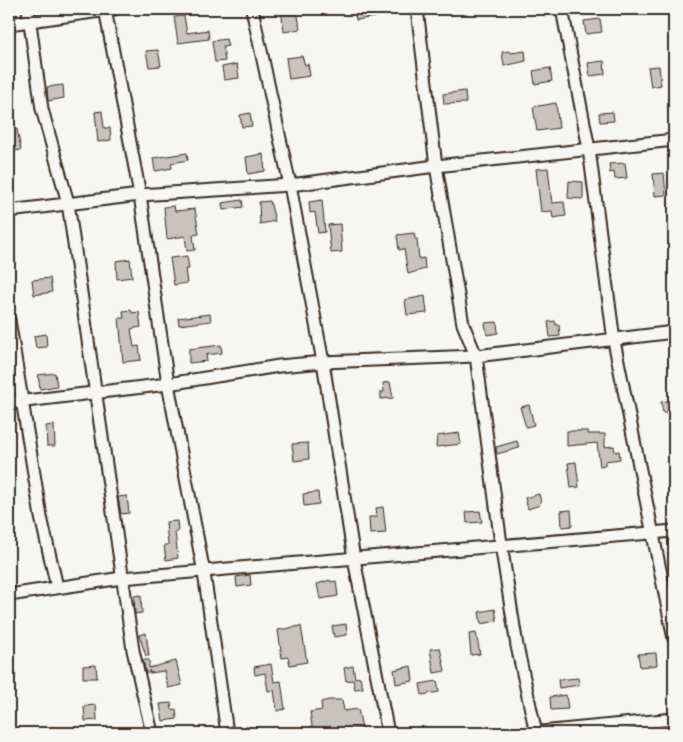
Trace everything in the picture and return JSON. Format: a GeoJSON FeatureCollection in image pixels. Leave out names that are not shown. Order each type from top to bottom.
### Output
{"type":"FeatureCollection","features":[{"type":"Feature","properties":{"kind":"street"},"geometry":{"type":"LineString","coordinates":[[28,9],[42,109],[68,203],[133,650],[152,733]]}},
{"type":"Feature","properties":{"kind":"street"},"geometry":{"type":"LineString","coordinates":[[9,24],[108,9],[140,195],[168,384],[204,573],[227,733]]}},
{"type":"Feature","properties":{"kind":"street"},"geometry":{"type":"LineString","coordinates":[[252,9],[290,185],[323,362],[354,559],[388,733]]}},
{"type":"Feature","properties":{"kind":"street"},"geometry":{"type":"LineString","coordinates":[[417,9],[436,166],[463,324],[476,356],[501,544],[517,646],[536,733]]}},
{"type":"Feature","properties":{"kind":"street"},"geometry":{"type":"LineString","coordinates":[[562,9],[589,149],[614,341],[674,639]]}},
{"type":"Feature","properties":{"kind":"street"},"geometry":{"type":"LineString","coordinates":[[9,211],[140,195],[290,185],[436,166],[674,140]]}},
{"type":"Feature","properties":{"kind":"street"},"geometry":{"type":"LineString","coordinates":[[9,320],[41,517],[57,587]]}},
{"type":"Feature","properties":{"kind":"street"},"geometry":{"type":"LineString","coordinates":[[9,404],[168,384],[279,366],[323,362],[476,356],[614,341],[674,332]]}},
{"type":"Feature","properties":{"kind":"street"},"geometry":{"type":"LineString","coordinates":[[9,595],[122,578],[204,573],[501,544],[674,531]]}},
{"type":"Feature","properties":{"kind":"street"},"geometry":{"type":"LineString","coordinates":[[531,733],[618,729],[674,719]]}},
{"type":"Feature","properties":{"kind":"building"},"geometry":{"type":"Polygon","coordinates":[[[281,9],[297,9],[300,29],[284,32],[281,9]]]}},
{"type":"Feature","properties":{"kind":"building"},"geometry":{"type":"Polygon","coordinates":[[[354,9],[375,9],[376,17],[356,20],[354,9]]]}},
{"type":"Feature","properties":{"kind":"building"},"geometry":{"type":"Polygon","coordinates":[[[184,16],[187,33],[208,30],[209,39],[178,43],[174,17],[184,16]]]}},
{"type":"Feature","properties":{"kind":"building"},"geometry":{"type":"Polygon","coordinates":[[[600,19],[602,32],[586,34],[584,21],[600,19]]]}},
{"type":"Feature","properties":{"kind":"building"},"geometry":{"type":"Polygon","coordinates":[[[226,39],[228,46],[223,47],[225,61],[215,62],[212,41],[226,39]]]}},
{"type":"Feature","properties":{"kind":"building"},"geometry":{"type":"Polygon","coordinates":[[[158,50],[161,66],[149,67],[146,51],[158,50]]]}},
{"type":"Feature","properties":{"kind":"building"},"geometry":{"type":"Polygon","coordinates":[[[510,51],[511,53],[525,51],[526,61],[504,66],[502,52],[510,51]]]}},
{"type":"Feature","properties":{"kind":"building"},"geometry":{"type":"Polygon","coordinates":[[[302,56],[305,65],[308,64],[310,76],[289,79],[286,58],[302,56]]]}},
{"type":"Feature","properties":{"kind":"building"},"geometry":{"type":"Polygon","coordinates":[[[604,61],[605,74],[590,76],[588,63],[604,61]]]}},
{"type":"Feature","properties":{"kind":"building"},"geometry":{"type":"Polygon","coordinates":[[[237,64],[239,78],[224,80],[222,67],[237,64]]]}},
{"type":"Feature","properties":{"kind":"building"},"geometry":{"type":"Polygon","coordinates":[[[659,66],[661,85],[651,87],[648,67],[659,66]]]}},
{"type":"Feature","properties":{"kind":"building"},"geometry":{"type":"Polygon","coordinates":[[[550,68],[552,81],[535,84],[533,71],[550,68]]]}},
{"type":"Feature","properties":{"kind":"building"},"geometry":{"type":"Polygon","coordinates":[[[63,85],[64,98],[48,101],[47,87],[63,85]]]}},
{"type":"Feature","properties":{"kind":"building"},"geometry":{"type":"Polygon","coordinates":[[[465,91],[466,103],[444,104],[443,94],[465,91]]]}},
{"type":"Feature","properties":{"kind":"building"},"geometry":{"type":"Polygon","coordinates":[[[556,103],[559,128],[537,131],[533,107],[556,103]]]}},
{"type":"Feature","properties":{"kind":"building"},"geometry":{"type":"Polygon","coordinates":[[[102,111],[104,128],[110,128],[111,140],[98,142],[95,112],[102,111]]]}},
{"type":"Feature","properties":{"kind":"building"},"geometry":{"type":"Polygon","coordinates":[[[613,112],[614,121],[600,122],[599,113],[613,112]]]}},
{"type":"Feature","properties":{"kind":"building"},"geometry":{"type":"Polygon","coordinates":[[[250,113],[252,126],[242,127],[240,115],[250,113]]]}},
{"type":"Feature","properties":{"kind":"building"},"geometry":{"type":"Polygon","coordinates":[[[17,129],[21,150],[9,152],[9,130],[17,129]]]}},
{"type":"Feature","properties":{"kind":"building"},"geometry":{"type":"Polygon","coordinates":[[[187,153],[188,160],[171,163],[172,168],[155,171],[153,158],[187,153]]]}},
{"type":"Feature","properties":{"kind":"building"},"geometry":{"type":"Polygon","coordinates":[[[263,154],[265,171],[248,174],[246,157],[263,154]]]}},
{"type":"Feature","properties":{"kind":"building"},"geometry":{"type":"Polygon","coordinates":[[[625,163],[627,178],[615,179],[614,172],[610,173],[609,164],[625,163]]]}},
{"type":"Feature","properties":{"kind":"building"},"geometry":{"type":"Polygon","coordinates":[[[548,168],[552,203],[564,202],[566,216],[553,218],[552,211],[541,212],[536,169],[548,168]]]}},
{"type":"Feature","properties":{"kind":"building"},"geometry":{"type":"Polygon","coordinates":[[[664,173],[666,195],[655,196],[653,174],[664,173]]]}},
{"type":"Feature","properties":{"kind":"building"},"geometry":{"type":"Polygon","coordinates":[[[569,181],[583,182],[583,199],[568,198],[569,181]]]}},
{"type":"Feature","properties":{"kind":"building"},"geometry":{"type":"Polygon","coordinates":[[[242,200],[243,207],[223,210],[222,203],[242,200]]]}},
{"type":"Feature","properties":{"kind":"building"},"geometry":{"type":"Polygon","coordinates":[[[322,200],[325,232],[318,233],[315,212],[310,213],[309,202],[322,200]]]}},
{"type":"Feature","properties":{"kind":"building"},"geometry":{"type":"Polygon","coordinates":[[[270,201],[275,221],[260,224],[259,202],[270,201]]]}},
{"type":"Feature","properties":{"kind":"building"},"geometry":{"type":"Polygon","coordinates":[[[174,206],[175,211],[195,209],[199,234],[193,235],[195,250],[187,251],[185,236],[167,239],[164,207],[174,206]]]}},
{"type":"Feature","properties":{"kind":"building"},"geometry":{"type":"Polygon","coordinates":[[[340,224],[342,252],[331,253],[328,225],[340,224]]]}},
{"type":"Feature","properties":{"kind":"building"},"geometry":{"type":"Polygon","coordinates":[[[414,233],[415,239],[417,239],[419,259],[424,258],[425,269],[408,274],[404,249],[399,250],[397,235],[414,233]]]}},
{"type":"Feature","properties":{"kind":"building"},"geometry":{"type":"Polygon","coordinates":[[[187,256],[189,269],[185,269],[187,283],[174,285],[170,258],[187,256]]]}},
{"type":"Feature","properties":{"kind":"building"},"geometry":{"type":"Polygon","coordinates":[[[130,259],[132,277],[117,279],[116,261],[130,259]]]}},
{"type":"Feature","properties":{"kind":"building"},"geometry":{"type":"Polygon","coordinates":[[[50,278],[52,292],[34,295],[32,280],[50,278]]]}},
{"type":"Feature","properties":{"kind":"building"},"geometry":{"type":"Polygon","coordinates":[[[425,296],[427,313],[407,315],[405,300],[425,296]]]}},
{"type":"Feature","properties":{"kind":"building"},"geometry":{"type":"Polygon","coordinates":[[[131,310],[132,313],[139,312],[141,327],[131,329],[134,347],[139,346],[141,360],[123,362],[119,318],[124,318],[123,311],[131,310]]]}},
{"type":"Feature","properties":{"kind":"building"},"geometry":{"type":"Polygon","coordinates":[[[210,314],[211,321],[179,325],[178,318],[210,314]]]}},
{"type":"Feature","properties":{"kind":"building"},"geometry":{"type":"Polygon","coordinates":[[[555,321],[556,325],[559,325],[560,336],[550,337],[548,322],[555,321]]]}},
{"type":"Feature","properties":{"kind":"building"},"geometry":{"type":"Polygon","coordinates":[[[497,322],[498,333],[487,335],[485,323],[497,322]]]}},
{"type":"Feature","properties":{"kind":"building"},"geometry":{"type":"Polygon","coordinates":[[[46,334],[47,347],[36,348],[34,336],[46,334]]]}},
{"type":"Feature","properties":{"kind":"building"},"geometry":{"type":"Polygon","coordinates":[[[221,345],[222,353],[206,355],[207,361],[189,363],[189,349],[221,345]]]}},
{"type":"Feature","properties":{"kind":"building"},"geometry":{"type":"Polygon","coordinates":[[[55,373],[57,386],[40,389],[38,375],[55,373]]]}},
{"type":"Feature","properties":{"kind":"building"},"geometry":{"type":"Polygon","coordinates":[[[390,382],[393,398],[381,399],[381,392],[384,392],[383,383],[390,382]]]}},
{"type":"Feature","properties":{"kind":"building"},"geometry":{"type":"Polygon","coordinates":[[[674,400],[674,412],[663,413],[661,402],[674,400]]]}},
{"type":"Feature","properties":{"kind":"building"},"geometry":{"type":"Polygon","coordinates":[[[529,405],[534,425],[526,427],[520,407],[529,405]]]}},
{"type":"Feature","properties":{"kind":"building"},"geometry":{"type":"Polygon","coordinates":[[[54,425],[55,446],[47,446],[46,426],[54,425]]]}},
{"type":"Feature","properties":{"kind":"building"},"geometry":{"type":"Polygon","coordinates":[[[567,431],[588,431],[588,434],[605,434],[605,447],[614,446],[615,452],[619,451],[620,459],[605,461],[605,465],[600,466],[597,443],[567,446],[567,431]]]}},
{"type":"Feature","properties":{"kind":"building"},"geometry":{"type":"Polygon","coordinates":[[[459,433],[461,444],[436,447],[437,436],[459,433]]]}},
{"type":"Feature","properties":{"kind":"building"},"geometry":{"type":"Polygon","coordinates":[[[517,441],[519,448],[497,454],[496,447],[517,441]]]}},
{"type":"Feature","properties":{"kind":"building"},"geometry":{"type":"Polygon","coordinates":[[[308,443],[309,459],[294,461],[292,444],[308,443]]]}},
{"type":"Feature","properties":{"kind":"building"},"geometry":{"type":"Polygon","coordinates":[[[576,462],[579,487],[571,488],[568,463],[576,462]]]}},
{"type":"Feature","properties":{"kind":"building"},"geometry":{"type":"Polygon","coordinates":[[[318,492],[319,504],[304,506],[303,494],[318,492]]]}},
{"type":"Feature","properties":{"kind":"building"},"geometry":{"type":"Polygon","coordinates":[[[539,494],[540,505],[528,509],[525,498],[539,494]]]}},
{"type":"Feature","properties":{"kind":"building"},"geometry":{"type":"Polygon","coordinates":[[[127,496],[129,513],[121,514],[118,497],[127,496]]]}},
{"type":"Feature","properties":{"kind":"building"},"geometry":{"type":"Polygon","coordinates":[[[383,507],[386,533],[370,534],[369,517],[377,517],[376,508],[383,507]]]}},
{"type":"Feature","properties":{"kind":"building"},"geometry":{"type":"Polygon","coordinates":[[[571,510],[572,526],[562,527],[561,511],[571,510]]]}},
{"type":"Feature","properties":{"kind":"building"},"geometry":{"type":"Polygon","coordinates":[[[480,511],[482,522],[467,523],[466,512],[480,511]]]}},
{"type":"Feature","properties":{"kind":"building"},"geometry":{"type":"Polygon","coordinates":[[[177,521],[178,532],[175,532],[178,558],[166,560],[164,545],[168,545],[166,522],[177,521]]]}},
{"type":"Feature","properties":{"kind":"building"},"geometry":{"type":"Polygon","coordinates":[[[250,575],[251,585],[237,587],[236,577],[250,575]]]}},
{"type":"Feature","properties":{"kind":"building"},"geometry":{"type":"Polygon","coordinates":[[[330,580],[331,582],[336,581],[338,596],[320,599],[317,584],[330,580]]]}},
{"type":"Feature","properties":{"kind":"building"},"geometry":{"type":"Polygon","coordinates":[[[141,595],[142,613],[135,614],[134,596],[141,595]]]}},
{"type":"Feature","properties":{"kind":"building"},"geometry":{"type":"Polygon","coordinates":[[[495,609],[497,621],[481,624],[479,612],[495,609]]]}},
{"type":"Feature","properties":{"kind":"building"},"geometry":{"type":"Polygon","coordinates":[[[346,624],[347,635],[334,637],[332,626],[346,624]]]}},
{"type":"Feature","properties":{"kind":"building"},"geometry":{"type":"Polygon","coordinates":[[[301,626],[307,662],[290,665],[288,657],[282,658],[278,630],[301,626]]]}},
{"type":"Feature","properties":{"kind":"building"},"geometry":{"type":"Polygon","coordinates":[[[146,633],[149,656],[146,656],[139,635],[146,633]]]}},
{"type":"Feature","properties":{"kind":"building"},"geometry":{"type":"Polygon","coordinates":[[[476,633],[480,654],[471,655],[469,634],[476,633]]]}},
{"type":"Feature","properties":{"kind":"building"},"geometry":{"type":"Polygon","coordinates":[[[440,648],[445,671],[434,673],[430,649],[440,648]]]}},
{"type":"Feature","properties":{"kind":"building"},"geometry":{"type":"Polygon","coordinates":[[[656,653],[657,665],[640,667],[638,654],[656,653]]]}},
{"type":"Feature","properties":{"kind":"building"},"geometry":{"type":"Polygon","coordinates":[[[143,660],[149,660],[149,668],[176,661],[182,685],[168,688],[164,671],[146,673],[143,660]]]}},
{"type":"Feature","properties":{"kind":"building"},"geometry":{"type":"Polygon","coordinates":[[[271,664],[274,682],[281,681],[285,709],[277,711],[274,690],[268,691],[265,673],[255,675],[254,667],[271,664]]]}},
{"type":"Feature","properties":{"kind":"building"},"geometry":{"type":"Polygon","coordinates":[[[96,665],[97,678],[83,678],[83,666],[96,665]]]}},
{"type":"Feature","properties":{"kind":"building"},"geometry":{"type":"Polygon","coordinates":[[[353,666],[355,678],[360,677],[363,688],[355,689],[353,680],[346,681],[344,668],[353,666]]]}},
{"type":"Feature","properties":{"kind":"building"},"geometry":{"type":"Polygon","coordinates":[[[411,666],[413,681],[396,684],[394,670],[411,666]]]}},
{"type":"Feature","properties":{"kind":"building"},"geometry":{"type":"Polygon","coordinates":[[[578,678],[579,685],[559,688],[558,680],[578,678]]]}},
{"type":"Feature","properties":{"kind":"building"},"geometry":{"type":"Polygon","coordinates":[[[437,681],[439,692],[422,695],[420,684],[437,681]]]}},
{"type":"Feature","properties":{"kind":"building"},"geometry":{"type":"Polygon","coordinates":[[[566,695],[568,709],[551,710],[550,697],[566,695]]]}},
{"type":"Feature","properties":{"kind":"building"},"geometry":{"type":"Polygon","coordinates":[[[342,700],[344,711],[358,709],[362,728],[343,731],[342,728],[313,733],[310,712],[322,710],[321,702],[342,700]]]}},
{"type":"Feature","properties":{"kind":"building"},"geometry":{"type":"Polygon","coordinates":[[[171,703],[172,710],[176,709],[177,719],[163,721],[160,704],[171,703]]]}},
{"type":"Feature","properties":{"kind":"building"},"geometry":{"type":"Polygon","coordinates":[[[96,705],[97,720],[85,721],[84,706],[96,705]]]}}]}
